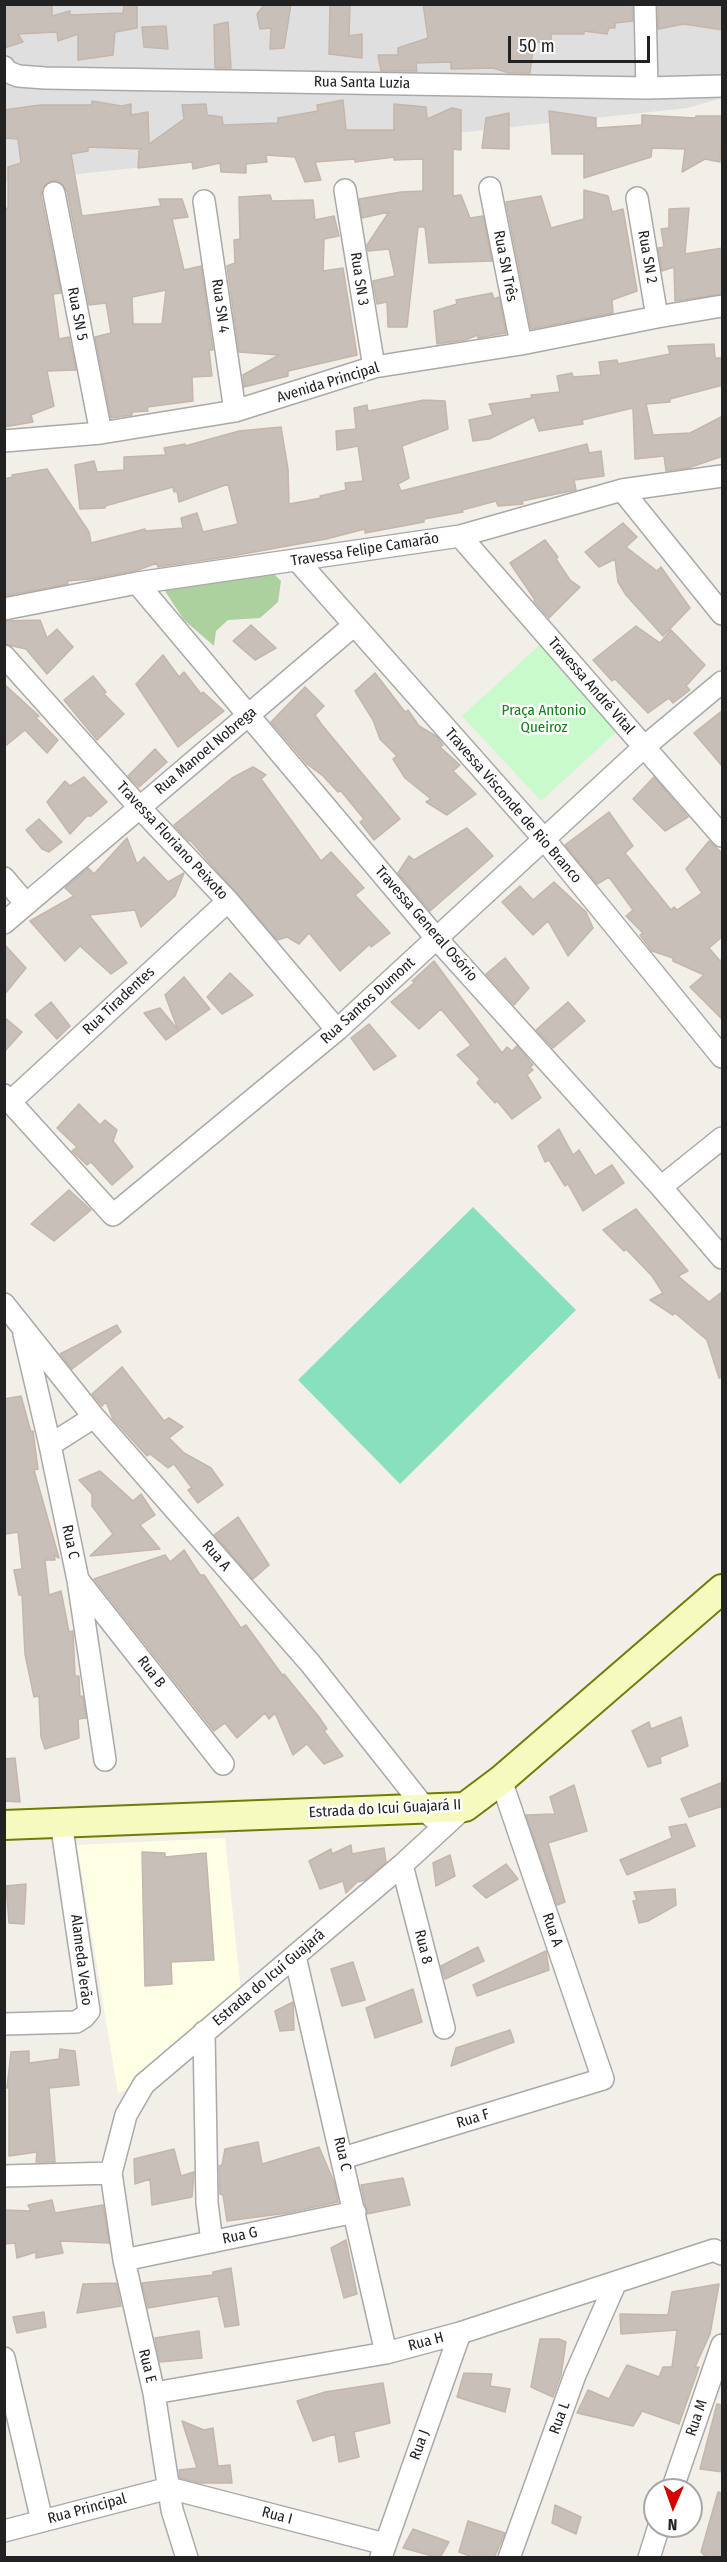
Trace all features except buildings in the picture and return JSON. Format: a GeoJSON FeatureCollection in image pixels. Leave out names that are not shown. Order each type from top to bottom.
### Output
{"type":"FeatureCollection","features":[{"type":"Feature","properties":{"kind":"main road","name":"Estrada do Icui Guajará II"},"geometry":{"type":"LineString","coordinates":[[4,1825],[62,1822],[429,1822],[465,1807],[501,1780],[723,1589]]}},
{"type":"Feature","properties":{"kind":"street"},"geometry":{"type":"LineString","coordinates":[[645,4],[647,88]]}},
{"type":"Feature","properties":{"kind":"street","name":"Rua Santa Luzia"},"geometry":{"type":"LineString","coordinates":[[4,67],[6,71],[18,76],[45,78],[647,88],[723,86]]}},
{"type":"Feature","properties":{"kind":"street","name":"Rua SN Três"},"geometry":{"type":"LineString","coordinates":[[490,188],[521,344]]}},
{"type":"Feature","properties":{"kind":"street","name":"Rua SN 3"},"geometry":{"type":"LineString","coordinates":[[345,190],[374,367]]}},
{"type":"Feature","properties":{"kind":"street","name":"Rua SN 5"},"geometry":{"type":"LineString","coordinates":[[54,193],[101,434]]}},
{"type":"Feature","properties":{"kind":"street","name":"Rua SN 2"},"geometry":{"type":"LineString","coordinates":[[637,198],[657,317]]}},
{"type":"Feature","properties":{"kind":"street","name":"Rua SN 4"},"geometry":{"type":"LineString","coordinates":[[204,201],[236,411]]}},
{"type":"Feature","properties":{"kind":"street","name":"Avenida Principal"},"geometry":{"type":"LineString","coordinates":[[4,441],[101,434],[236,411],[374,367],[521,344],[723,306]]}},
{"type":"Feature","properties":{"kind":"street","name":"Travessa Felipe Camarão"},"geometry":{"type":"LineString","coordinates":[[4,609],[137,583],[460,536],[622,490],[723,476]]}},
{"type":"Feature","properties":{"kind":"street"},"geometry":{"type":"LineString","coordinates":[[622,490],[723,614]]}},
{"type":"Feature","properties":{"kind":"street","name":"Travessa André Vital"},"geometry":{"type":"LineString","coordinates":[[460,536],[723,836]]}},
{"type":"Feature","properties":{"kind":"street","name":"Travessa Visconde de Rio Branco"},"geometry":{"type":"LineString","coordinates":[[297,560],[353,626],[544,839],[723,1057]]}},
{"type":"Feature","properties":{"kind":"street","name":"Travessa General Osório"},"geometry":{"type":"LineString","coordinates":[[137,583],[437,939],[723,1258]]}},
{"type":"Feature","properties":{"kind":"street","name":"Rua Manoel Nobrega"},"geometry":{"type":"LineString","coordinates":[[4,923],[353,626]]}},
{"type":"Feature","properties":{"kind":"street","name":"Travessa Floriano Peixoto"},"geometry":{"type":"LineString","coordinates":[[4,656],[139,807],[228,901],[337,1030]]}},
{"type":"Feature","properties":{"kind":"street","name":"Rua Santos Dumont"},"geometry":{"type":"LineString","coordinates":[[7,1098],[113,1215],[337,1030],[644,747],[723,682]]}},
{"type":"Feature","properties":{"kind":"street"},"geometry":{"type":"LineString","coordinates":[[4,878],[26,904]]}},
{"type":"Feature","properties":{"kind":"street","name":"Rua Tiradentes"},"geometry":{"type":"LineString","coordinates":[[7,1098],[228,901]]}},
{"type":"Feature","properties":{"kind":"street"},"geometry":{"type":"LineString","coordinates":[[661,1187],[723,1138]]}},
{"type":"Feature","properties":{"kind":"street","name":"Rua A"},"geometry":{"type":"LineString","coordinates":[[4,1304],[94,1418],[310,1663],[429,1822]]}},
{"type":"Feature","properties":{"kind":"street","name":"Rua C"},"geometry":{"type":"LineString","coordinates":[[22,1326],[78,1580],[105,1760]]}},
{"type":"Feature","properties":{"kind":"street"},"geometry":{"type":"LineString","coordinates":[[50,1445],[94,1418]]}},
{"type":"Feature","properties":{"kind":"street","name":"Rua B"},"geometry":{"type":"LineString","coordinates":[[78,1580],[223,1764]]}},
{"type":"Feature","properties":{"kind":"street","name":"Rua A"},"geometry":{"type":"LineString","coordinates":[[501,1780],[603,2079]]}},
{"type":"Feature","properties":{"kind":"street","name":"Alameda Verão"},"geometry":{"type":"LineString","coordinates":[[4,2024],[76,2022],[89,2011],[62,1822]]}},
{"type":"Feature","properties":{"kind":"street","name":"Estrada do Icuí Guajará"},"geometry":{"type":"LineString","coordinates":[[111,2173],[126,2115],[144,2084],[402,1865],[429,1822]]}},
{"type":"Feature","properties":{"kind":"street","name":"Rua 8"},"geometry":{"type":"LineString","coordinates":[[402,1865],[444,2028]]}},
{"type":"Feature","properties":{"kind":"street","name":"Rua C"},"geometry":{"type":"LineString","coordinates":[[295,1956],[387,2353]]}},
{"type":"Feature","properties":{"kind":"street"},"geometry":{"type":"LineString","coordinates":[[204,2032],[207,2203],[212,2242]]}},
{"type":"Feature","properties":{"kind":"street","name":"Rua F"},"geometry":{"type":"LineString","coordinates":[[343,2158],[603,2079]]}},
{"type":"Feature","properties":{"kind":"street"},"geometry":{"type":"LineString","coordinates":[[4,2176],[111,2173]]}},
{"type":"Feature","properties":{"kind":"street","name":"Rua E"},"geometry":{"type":"LineString","coordinates":[[111,2173],[124,2260],[153,2393],[172,2510],[188,2558]]}},
{"type":"Feature","properties":{"kind":"street","name":"Rua G"},"geometry":{"type":"LineString","coordinates":[[124,2260],[355,2212]]}},
{"type":"Feature","properties":{"kind":"street","name":"Rua H"},"geometry":{"type":"LineString","coordinates":[[153,2393],[387,2353],[460,2333],[690,2257],[714,2250],[723,2254]]}},
{"type":"Feature","properties":{"kind":"street","name":"Rua L"},"geometry":{"type":"LineString","coordinates":[[509,2558],[575,2375],[616,2282]]}},
{"type":"Feature","properties":{"kind":"street","name":"Rua J"},"geometry":{"type":"LineString","coordinates":[[383,2551],[460,2333]]}},
{"type":"Feature","properties":{"kind":"street","name":"Rua M"},"geometry":{"type":"LineString","coordinates":[[676,2478],[723,2345]]}},
{"type":"Feature","properties":{"kind":"street"},"geometry":{"type":"LineString","coordinates":[[4,2358],[42,2521]]}},
{"type":"Feature","properties":{"kind":"street","name":"Rua I"},"geometry":{"type":"LineString","coordinates":[[169,2488],[383,2551]]}},
{"type":"Feature","properties":{"kind":"street","name":"Rua Principal"},"geometry":{"type":"LineString","coordinates":[[4,2531],[169,2488]]}},
{"type":"Feature","properties":{"kind":"street"},"geometry":{"type":"LineString","coordinates":[[649,2558],[655,2538]]}},
{"type":"Feature","properties":{"kind":"shaded area"},"geometry":{"type":"Polygon","coordinates":[[[4,5],[722,5],[722,98],[687,108],[5,182],[4,5]]]}},
{"type":"Feature","properties":{"kind":"shaded area"},"geometry":{"type":"Polygon","coordinates":[[[225,1838],[241,1993],[136,2087],[118,2093],[77,1845],[225,1838]]]}},
{"type":"Feature","properties":{"kind":"green space"},"geometry":{"type":"Polygon","coordinates":[[[270,570],[281,581],[278,602],[260,618],[228,620],[216,631],[214,646],[184,620],[159,582],[270,570]]]}},
{"type":"Feature","properties":{"kind":"green space","name":"Praça Antonio Queiroz"},"geometry":{"type":"Polygon","coordinates":[[[546,639],[625,724],[541,801],[462,716],[546,639]]]}},
{"type":"Feature","properties":{"kind":"green space"},"geometry":{"type":"Polygon","coordinates":[[[473,1207],[576,1310],[400,1484],[298,1380],[473,1207]]]}}]}
